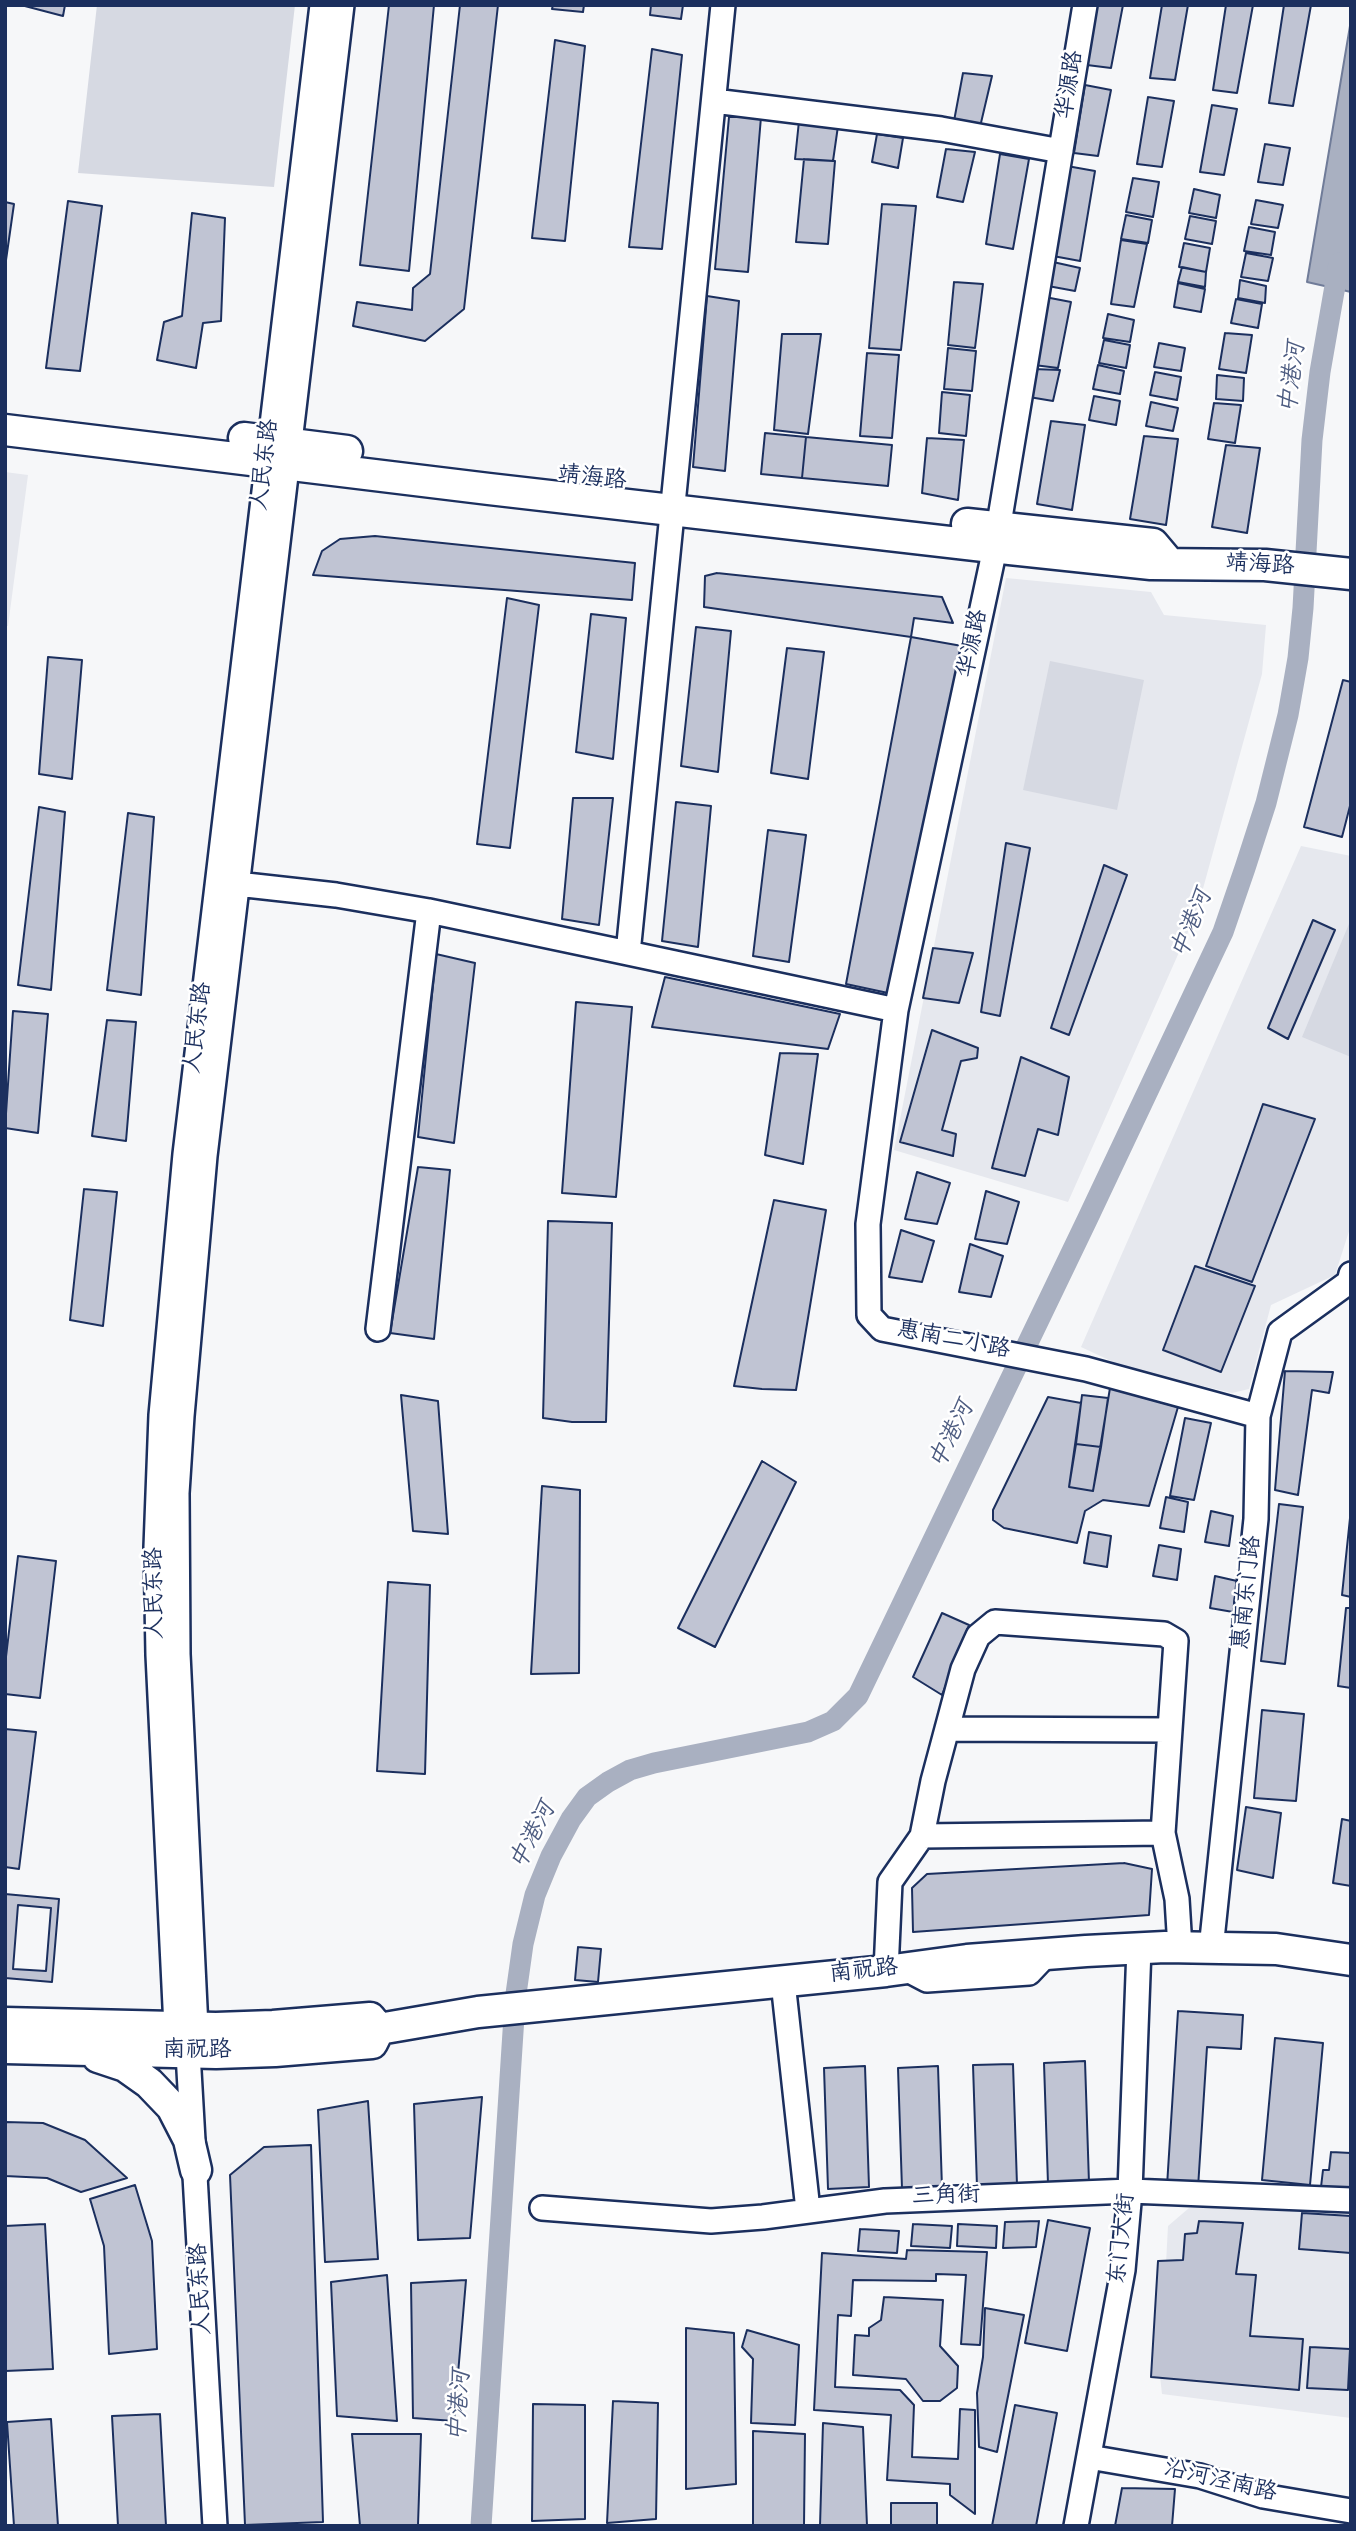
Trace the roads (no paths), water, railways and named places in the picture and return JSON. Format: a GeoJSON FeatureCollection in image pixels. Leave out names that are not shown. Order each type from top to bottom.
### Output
{"type":"FeatureCollection","features":[{"type":"Feature","properties":{"kind":"main road","name":"靖海路"},"geometry":{"type":"LineString","coordinates":[[5,409],[278,453]]}},
{"type":"Feature","properties":{"kind":"main road","name":"靖海路"},"geometry":{"type":"LineString","coordinates":[[5,430],[278,453],[997,537],[1153,544],[1169,563],[1265,565],[1350,574]]}},
{"type":"Feature","properties":{"kind":"main road","name":"南祝路"},"geometry":{"type":"LineString","coordinates":[[5,2048],[81,2051],[273,2026],[370,2018],[379,2029],[478,2012],[896,1970],[967,1960],[1139,1948],[1276,1950],[1351,1960]]}},
{"type":"Feature","properties":{"kind":"main road","name":"南祝路"},"geometry":{"type":"LineString","coordinates":[[5,2023],[187,2036]]}},
{"type":"Feature","properties":{"kind":"main road"},"geometry":{"type":"LineString","coordinates":[[81,2051],[125,2066],[149,2083],[172,2107],[190,2140],[196,2170]]}},
{"type":"Feature","properties":{"kind":"street","name":"人民东路"},"geometry":{"type":"LineString","coordinates":[[187,2036],[178,1654],[177,1493],[183,1402],[205,1156],[237,884],[322,5]]}},
{"type":"Feature","properties":{"kind":"street","name":"人民东路"},"geometry":{"type":"LineString","coordinates":[[215,2526],[196,2170],[157,1609],[157,1506],[161,1415],[185,1154],[278,453],[342,5]]}},
{"type":"Feature","properties":{"kind":"street"},"geometry":{"type":"LineString","coordinates":[[628,953],[723,5]]}},
{"type":"Feature","properties":{"kind":"street","name":"华源路"},"geometry":{"type":"LineString","coordinates":[[896,1010],[997,537],[1085,5]]}},
{"type":"Feature","properties":{"kind":"street"},"geometry":{"type":"LineString","coordinates":[[714,101],[942,129],[1061,151]]}},
{"type":"Feature","properties":{"kind":"street"},"geometry":{"type":"LineString","coordinates":[[237,884],[336,895],[429,911],[896,1010]]}},
{"type":"Feature","properties":{"kind":"street"},"geometry":{"type":"LineString","coordinates":[[378,1329],[429,911]]}},
{"type":"Feature","properties":{"kind":"street","name":"惠南二小路"},"geometry":{"type":"LineString","coordinates":[[896,1010],[868,1224],[869,1315],[882,1329],[1086,1368],[1258,1416]]}},
{"type":"Feature","properties":{"kind":"street","name":"惠南东门路"},"geometry":{"type":"LineString","coordinates":[[1211,1949],[1256,1518],[1258,1416],[1280,1332],[1349,1282],[1351,1274]]}},
{"type":"Feature","properties":{"kind":"street"},"geometry":{"type":"LineString","coordinates":[[896,1970],[890,1882],[922,1836],[963,1669],[978,1636],[995,1622],[1164,1634],[1175,1641],[1163,1833],[1177,1899],[1180,1948]]}},
{"type":"Feature","properties":{"kind":"street"},"geometry":{"type":"LineString","coordinates":[[947,1729],[1170,1730]]}},
{"type":"Feature","properties":{"kind":"street"},"geometry":{"type":"LineString","coordinates":[[922,1836],[1163,1833]]}},
{"type":"Feature","properties":{"kind":"street","name":"东门大街"},"geometry":{"type":"LineString","coordinates":[[1076,2526],[1123,2270],[1130,2191],[1139,1948]]}},
{"type":"Feature","properties":{"kind":"street"},"geometry":{"type":"LineString","coordinates":[[783,1982],[808,2210]]}},
{"type":"Feature","properties":{"kind":"street","name":"三角街"},"geometry":{"type":"LineString","coordinates":[[542,2208],[711,2221],[908,2199],[1130,2191],[1351,2200]]}},
{"type":"Feature","properties":{"kind":"street","name":"沿河泾南路"},"geometry":{"type":"LineString","coordinates":[[1089,2457],[1200,2476],[1263,2496],[1351,2511]]}},
{"type":"Feature","properties":{"kind":"water"},"geometry":{"type":"Polygon","coordinates":[[[1351,20],[1351,292],[1307,282],[1351,20]]]}},
{"type":"Feature","properties":{"kind":"waterway","name":"中港河"},"geometry":{"type":"LineString","coordinates":[[481,2526],[515,2001],[523,1944],[535,1895],[551,1856],[571,1819],[587,1797],[608,1782],[630,1770],[654,1763],[808,1732],[833,1721],[858,1696],[1223,932],[1245,868],[1266,803],[1288,715],[1298,658],[1312,440],[1320,372],[1339,263]]}}]}
